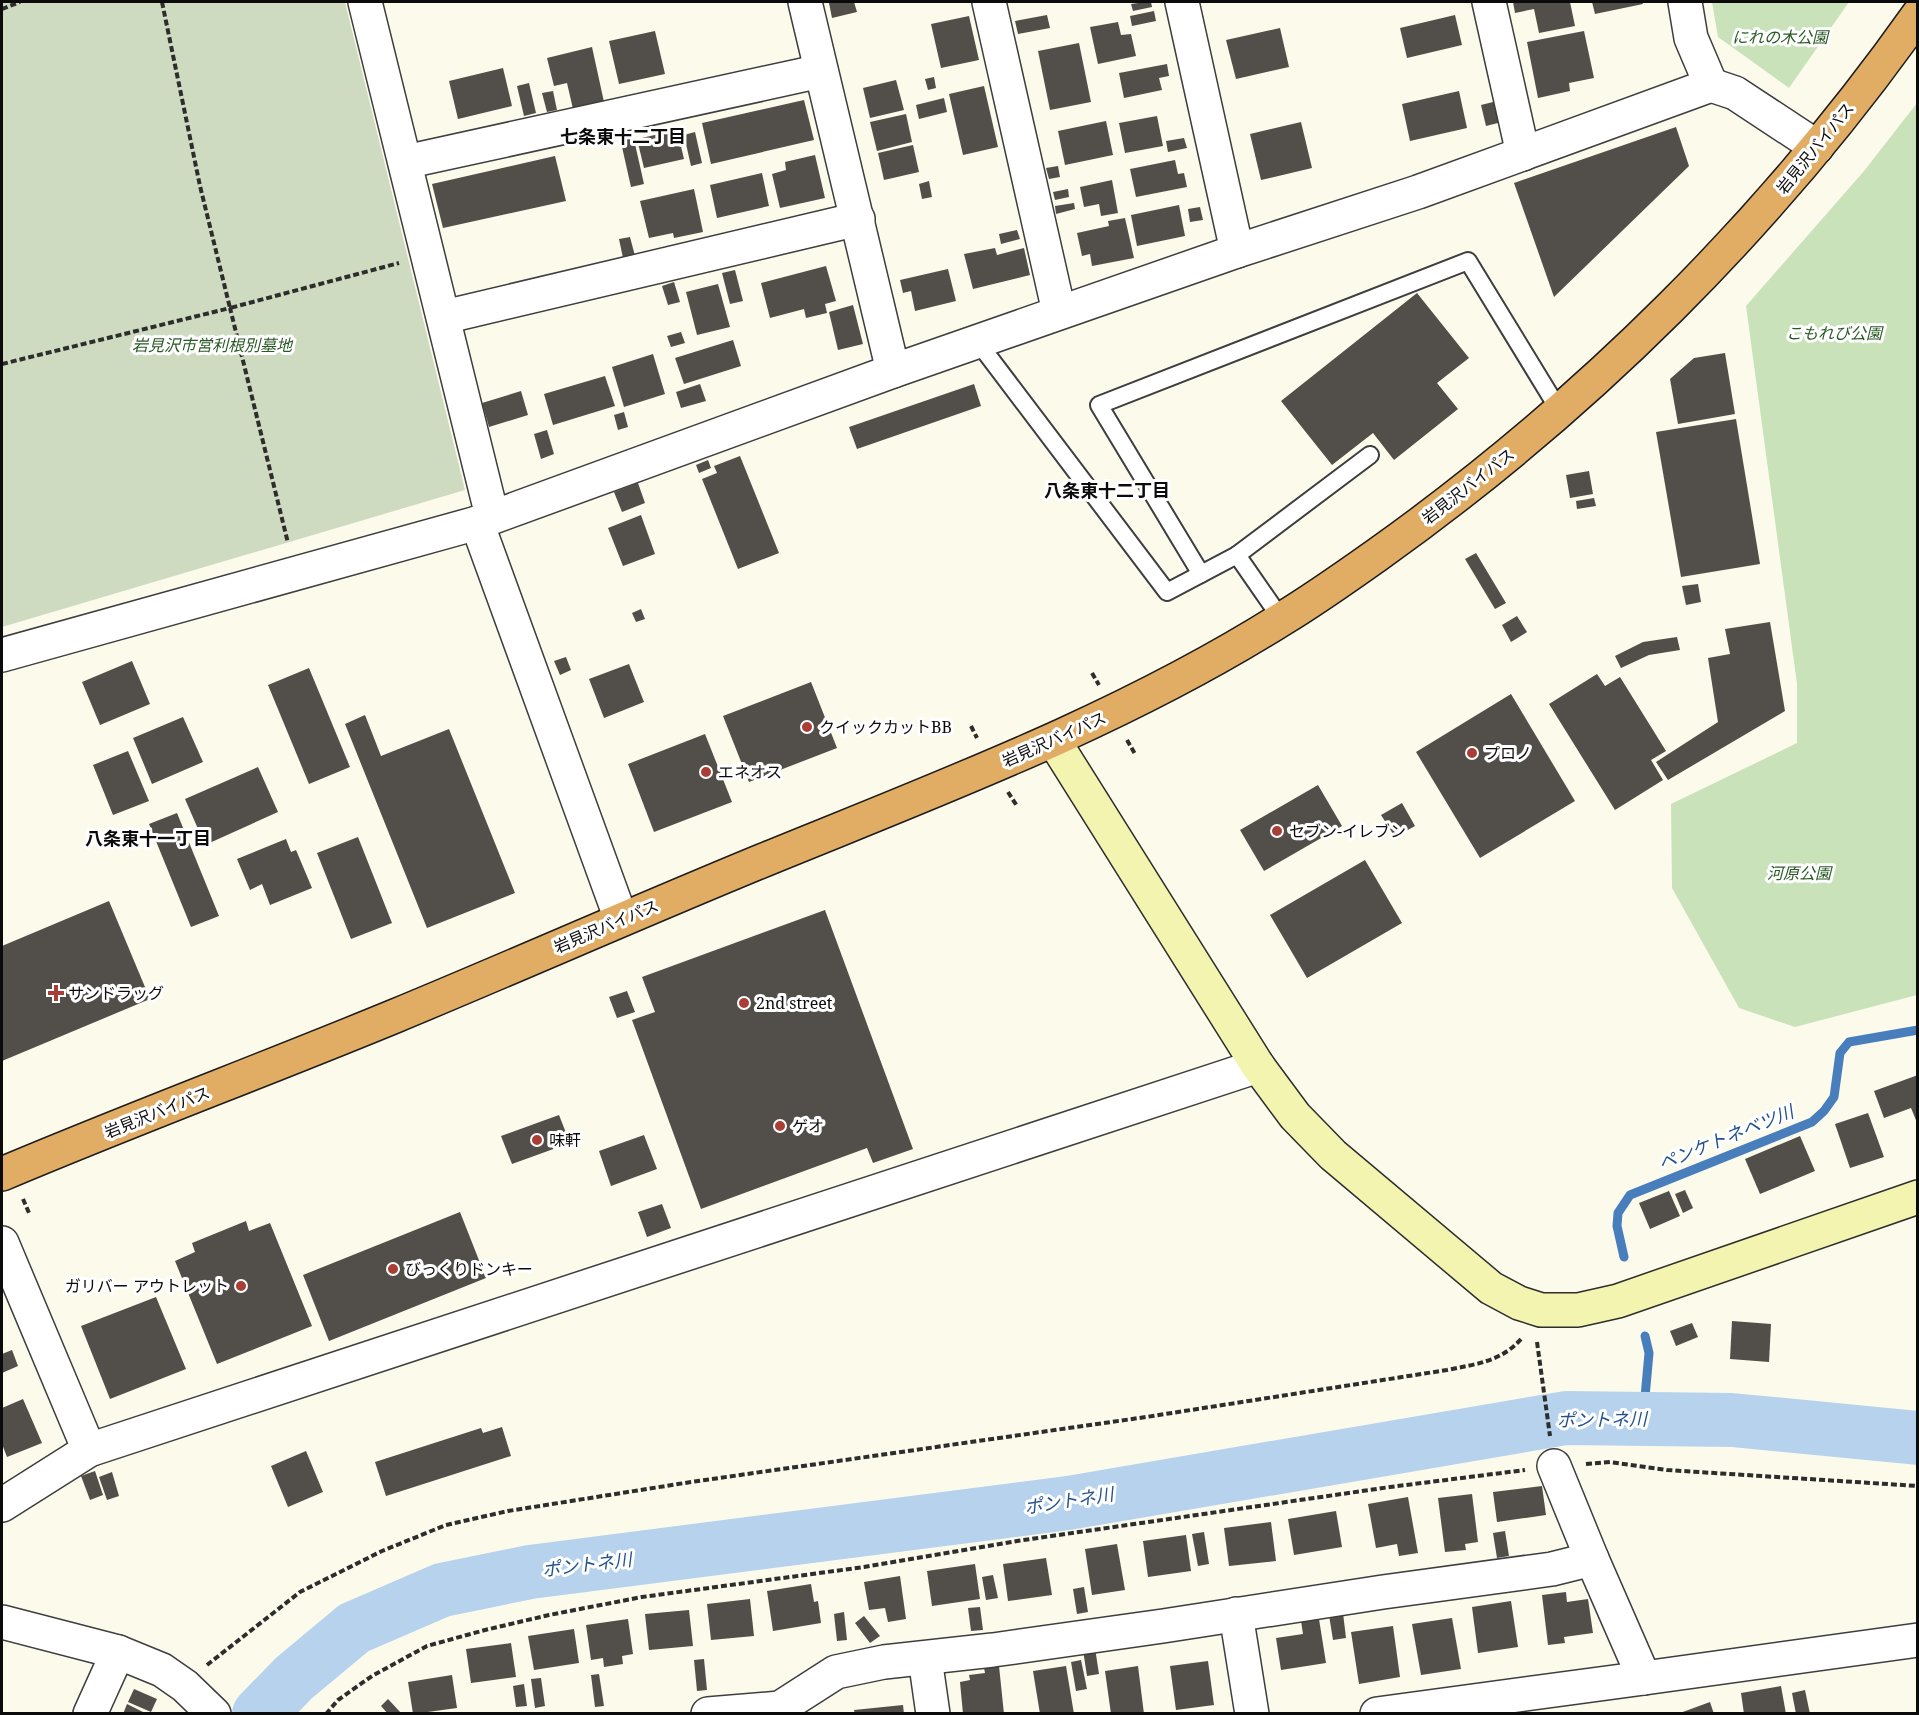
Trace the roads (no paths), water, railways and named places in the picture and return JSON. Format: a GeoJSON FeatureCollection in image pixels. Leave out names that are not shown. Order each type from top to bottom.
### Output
{"type":"FeatureCollection","features":[{"type":"Feature","properties":{"kind":"highway","name":"岩見沢バイパス"},"geometry":{"type":"LineString","coordinates":[[2,1174],[399,1014],[621,919],[1054,741],[1130,705],[1282,620],[1421,524],[1481,477],[1647,331],[1749,226],[1817,147],[1917,15]]}},
{"type":"Feature","properties":{"kind":"street"},"geometry":{"type":"LineString","coordinates":[[365,2],[444,317],[484,519],[621,919]]}},
{"type":"Feature","properties":{"kind":"street"},"geometry":{"type":"LineString","coordinates":[[805,2],[893,371]]}},
{"type":"Feature","properties":{"kind":"street"},"geometry":{"type":"LineString","coordinates":[[989,2],[1059,312]]}},
{"type":"Feature","properties":{"kind":"street"},"geometry":{"type":"LineString","coordinates":[[1182,2],[1238,251]]}},
{"type":"Feature","properties":{"kind":"street"},"geometry":{"type":"LineString","coordinates":[[1489,2],[1523,154]]}},
{"type":"Feature","properties":{"kind":"street"},"geometry":{"type":"LineString","coordinates":[[1685,2],[1691,38],[1711,86]]}},
{"type":"Feature","properties":{"kind":"street"},"geometry":{"type":"LineString","coordinates":[[405,162],[821,71]]}},
{"type":"Feature","properties":{"kind":"street"},"geometry":{"type":"LineString","coordinates":[[2,655],[484,519],[1059,312],[1418,192],[1711,86],[1735,93],[1817,147]]}},
{"type":"Feature","properties":{"kind":"street"},"geometry":{"type":"LineString","coordinates":[[444,317],[858,219]]}},
{"type":"Feature","properties":{"kind":"street"},"geometry":{"type":"LineString","coordinates":[[1054,741],[1258,1066],[1295,1116],[1333,1155],[1367,1185],[1491,1288],[1519,1303],[1541,1310],[1578,1310],[1618,1301],[1917,1197]]}},
{"type":"Feature","properties":{"kind":"street"},"geometry":{"type":"LineString","coordinates":[[2,1505],[89,1450],[1258,1066]]}},
{"type":"Feature","properties":{"kind":"street"},"geometry":{"type":"LineString","coordinates":[[2,1243],[89,1450]]}},
{"type":"Feature","properties":{"kind":"street"},"geometry":{"type":"LineString","coordinates":[[1552,1455],[1592,1559],[1644,1678]]}},
{"type":"Feature","properties":{"kind":"street"},"geometry":{"type":"LineString","coordinates":[[708,1713],[780,1708],[836,1672],[884,1662],[1552,1569],[1592,1559]]}},
{"type":"Feature","properties":{"kind":"street"},"geometry":{"type":"LineString","coordinates":[[1236,1614],[1252,1713]]}},
{"type":"Feature","properties":{"kind":"street"},"geometry":{"type":"LineString","coordinates":[[2,1622],[118,1652],[162,1670],[200,1700]]}},
{"type":"Feature","properties":{"kind":"street"},"geometry":{"type":"LineString","coordinates":[[1377,1713],[1917,1640]]}},
{"type":"Feature","properties":{"kind":"street"},"geometry":{"type":"LineString","coordinates":[[90,1713],[118,1652]]}},
{"type":"Feature","properties":{"kind":"street"},"geometry":{"type":"LineString","coordinates":[[925,1658],[933,1713]]}},
{"type":"Feature","properties":{"kind":"lane"},"geometry":{"type":"LineString","coordinates":[[1201,574],[1099,405],[1468,261],[1559,410]]}},
{"type":"Feature","properties":{"kind":"lane"},"geometry":{"type":"LineString","coordinates":[[977,341],[1167,592],[1237,555],[1370,455]]}},
{"type":"Feature","properties":{"kind":"lane"},"geometry":{"type":"LineString","coordinates":[[1237,555],[1282,620]]}},
{"type":"Feature","properties":{"kind":"waterway","name":"ペンケトネベツ川"},"geometry":{"type":"LineString","coordinates":[[1624,1257],[1617,1226],[1618,1213],[1630,1195],[1812,1122],[1834,1097],[1840,1053],[1849,1042],[1918,1030]]}},
{"type":"Feature","properties":{"kind":"waterway","name":"ペンケトネベツ川"},"geometry":{"type":"LineString","coordinates":[[1643,1419],[1649,1353],[1645,1336]]}},
{"type":"Feature","properties":{"kind":"waterway","name":"ポントネ川"},"geometry":{"type":"LineString","coordinates":[[259,1714],[294,1678],[354,1628],[442,1590],[530,1572],[1068,1503],[1566,1418],[1732,1420],[1918,1438]]}},
{"type":"Feature","properties":{"kind":"place","name":"クイックカットBB"},"geometry":{"type":"Point","coordinates":[807,727]}},
{"type":"Feature","properties":{"kind":"place","name":"プロノ"},"geometry":{"type":"Point","coordinates":[1472,753]}},
{"type":"Feature","properties":{"kind":"place","name":"エネオス"},"geometry":{"type":"Point","coordinates":[706,772]}},
{"type":"Feature","properties":{"kind":"place","name":"セブン-イレブン"},"geometry":{"type":"Point","coordinates":[1277,831]}},
{"type":"Feature","properties":{"kind":"place","name":"サンドラッグ"},"geometry":{"type":"Point","coordinates":[56,993]}},
{"type":"Feature","properties":{"kind":"place","name":"2nd street"},"geometry":{"type":"Point","coordinates":[744,1003]}},
{"type":"Feature","properties":{"kind":"place","name":"ゲオ"},"geometry":{"type":"Point","coordinates":[780,1126]}},
{"type":"Feature","properties":{"kind":"place","name":"味軒"},"geometry":{"type":"Point","coordinates":[537,1140]}},
{"type":"Feature","properties":{"kind":"place","name":"びっくりドンキー"},"geometry":{"type":"Point","coordinates":[393,1269]}},
{"type":"Feature","properties":{"kind":"place","name":"ガリバー アウトレット"},"geometry":{"type":"Point","coordinates":[241,1286]}},
{"type":"Feature","properties":{"kind":"district","name":"七条東十二丁目"},"geometry":{"type":"Point","coordinates":[623,137]}},
{"type":"Feature","properties":{"kind":"district","name":"八条東十二丁目"},"geometry":{"type":"Point","coordinates":[1107,491]}},
{"type":"Feature","properties":{"kind":"district","name":"八条東十一丁目"},"geometry":{"type":"Point","coordinates":[148,839]}},
{"type":"Feature","properties":{"kind":"park label","name":"にれの木公園"},"geometry":{"type":"Point","coordinates":[1780,37]}},
{"type":"Feature","properties":{"kind":"park label","name":"こもれび公園"},"geometry":{"type":"Point","coordinates":[1834,333]}},
{"type":"Feature","properties":{"kind":"park label","name":"岩見沢市営利根別墓地"},"geometry":{"type":"Point","coordinates":[212,345]}},
{"type":"Feature","properties":{"kind":"park label","name":"河原公園"},"geometry":{"type":"Point","coordinates":[1799,873]}}]}
